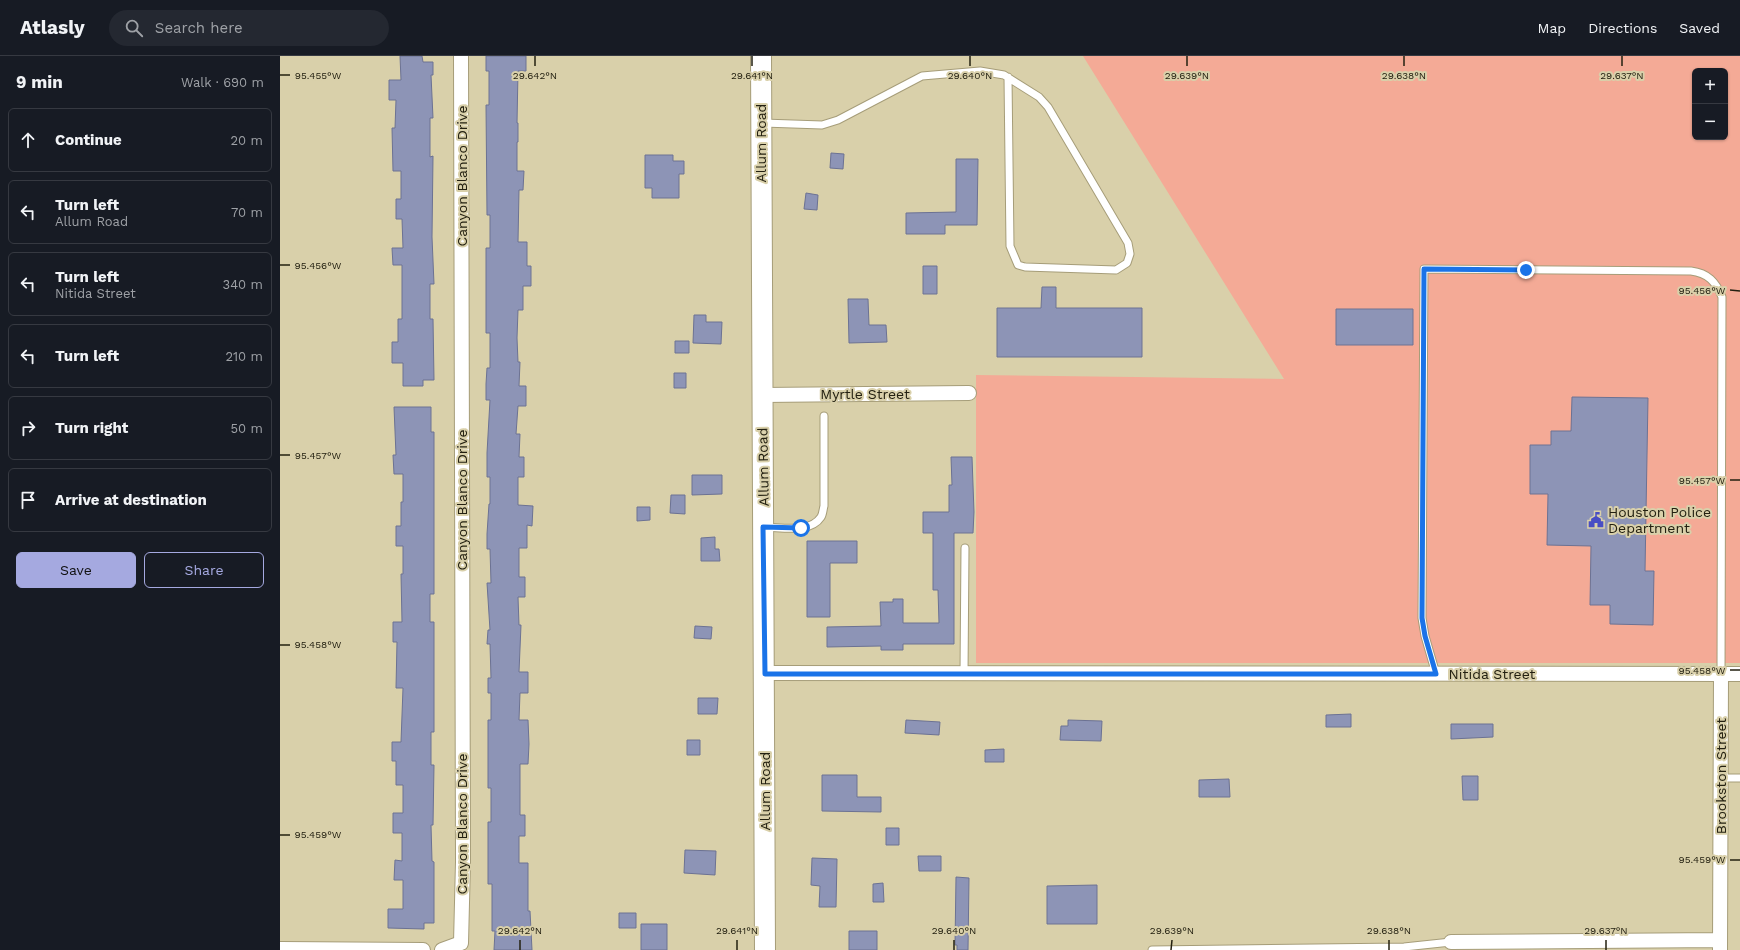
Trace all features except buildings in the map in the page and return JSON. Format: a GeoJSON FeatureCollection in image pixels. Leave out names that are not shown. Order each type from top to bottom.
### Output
{"type":"FeatureCollection","features":[{"type":"Feature","properties":{"kind":"street","name":"Canyon Blanco Drive"},"geometry":{"type":"LineString","coordinates":[[442,950],[461,943],[463,862],[461,56]]}},
{"type":"Feature","properties":{"kind":"street","name":"Allum Road"},"geometry":{"type":"LineString","coordinates":[[761,56],[765,674],[765,950]]}},
{"type":"Feature","properties":{"kind":"street","name":"Myrtle Street"},"geometry":{"type":"LineString","coordinates":[[762,395],[969,393]]}},
{"type":"Feature","properties":{"kind":"street","name":"Nitida Street"},"geometry":{"type":"LineString","coordinates":[[765,674],[1740,674]]}},
{"type":"Feature","properties":{"kind":"street","name":"Brookston Street"},"geometry":{"type":"LineString","coordinates":[[1720,945],[1721,674]]}},
{"type":"Feature","properties":{"kind":"street"},"geometry":{"type":"LineString","coordinates":[[1451,942],[1720,945]]}},
{"type":"Feature","properties":{"kind":"street"},"geometry":{"type":"LineString","coordinates":[[280,949],[423,950]]}},
{"type":"Feature","properties":{"kind":"lane"},"geometry":{"type":"LineString","coordinates":[[761,123],[822,125],[838,120],[922,76],[980,71],[1008,77],[1039,97],[1048,107],[1128,243],[1130,254],[1127,263],[1116,270],[1025,267],[1018,265],[1010,246],[1008,77]]}},
{"type":"Feature","properties":{"kind":"lane"},"geometry":{"type":"LineString","coordinates":[[1436,674],[1425,636],[1422,618],[1424,269],[1691,271],[1704,274],[1715,282],[1722,297],[1721,674]]}},
{"type":"Feature","properties":{"kind":"lane"},"geometry":{"type":"LineString","coordinates":[[763,527],[801,528],[817,522],[822,516],[824,506],[824,416]]}},
{"type":"Feature","properties":{"kind":"lane"},"geometry":{"type":"LineString","coordinates":[[964,674],[965,548]]}},
{"type":"Feature","properties":{"kind":"lane"},"geometry":{"type":"LineString","coordinates":[[1721,778],[1740,778]]}},
{"type":"Feature","properties":{"kind":"lane"},"geometry":{"type":"LineString","coordinates":[[1152,950],[1404,947],[1451,942]]}},
{"type":"Feature","properties":{"kind":"shaded area"},"geometry":{"type":"Polygon","coordinates":[[[1083,56],[1740,56],[1740,663],[976,663],[976,375],[1284,379],[1083,56]]]}},
{"type":"Feature","properties":{"kind":"place","name":"Houston Police Department"},"geometry":{"type":"Point","coordinates":[1596,520]}},
{"type":"Feature","properties":{"kind":"route"},"geometry":{"type":"LineString","coordinates":[[801,528],[763,527],[765,674],[1436,674],[1425,636],[1422,618],[1424,269],[1526,270]]}}]}
